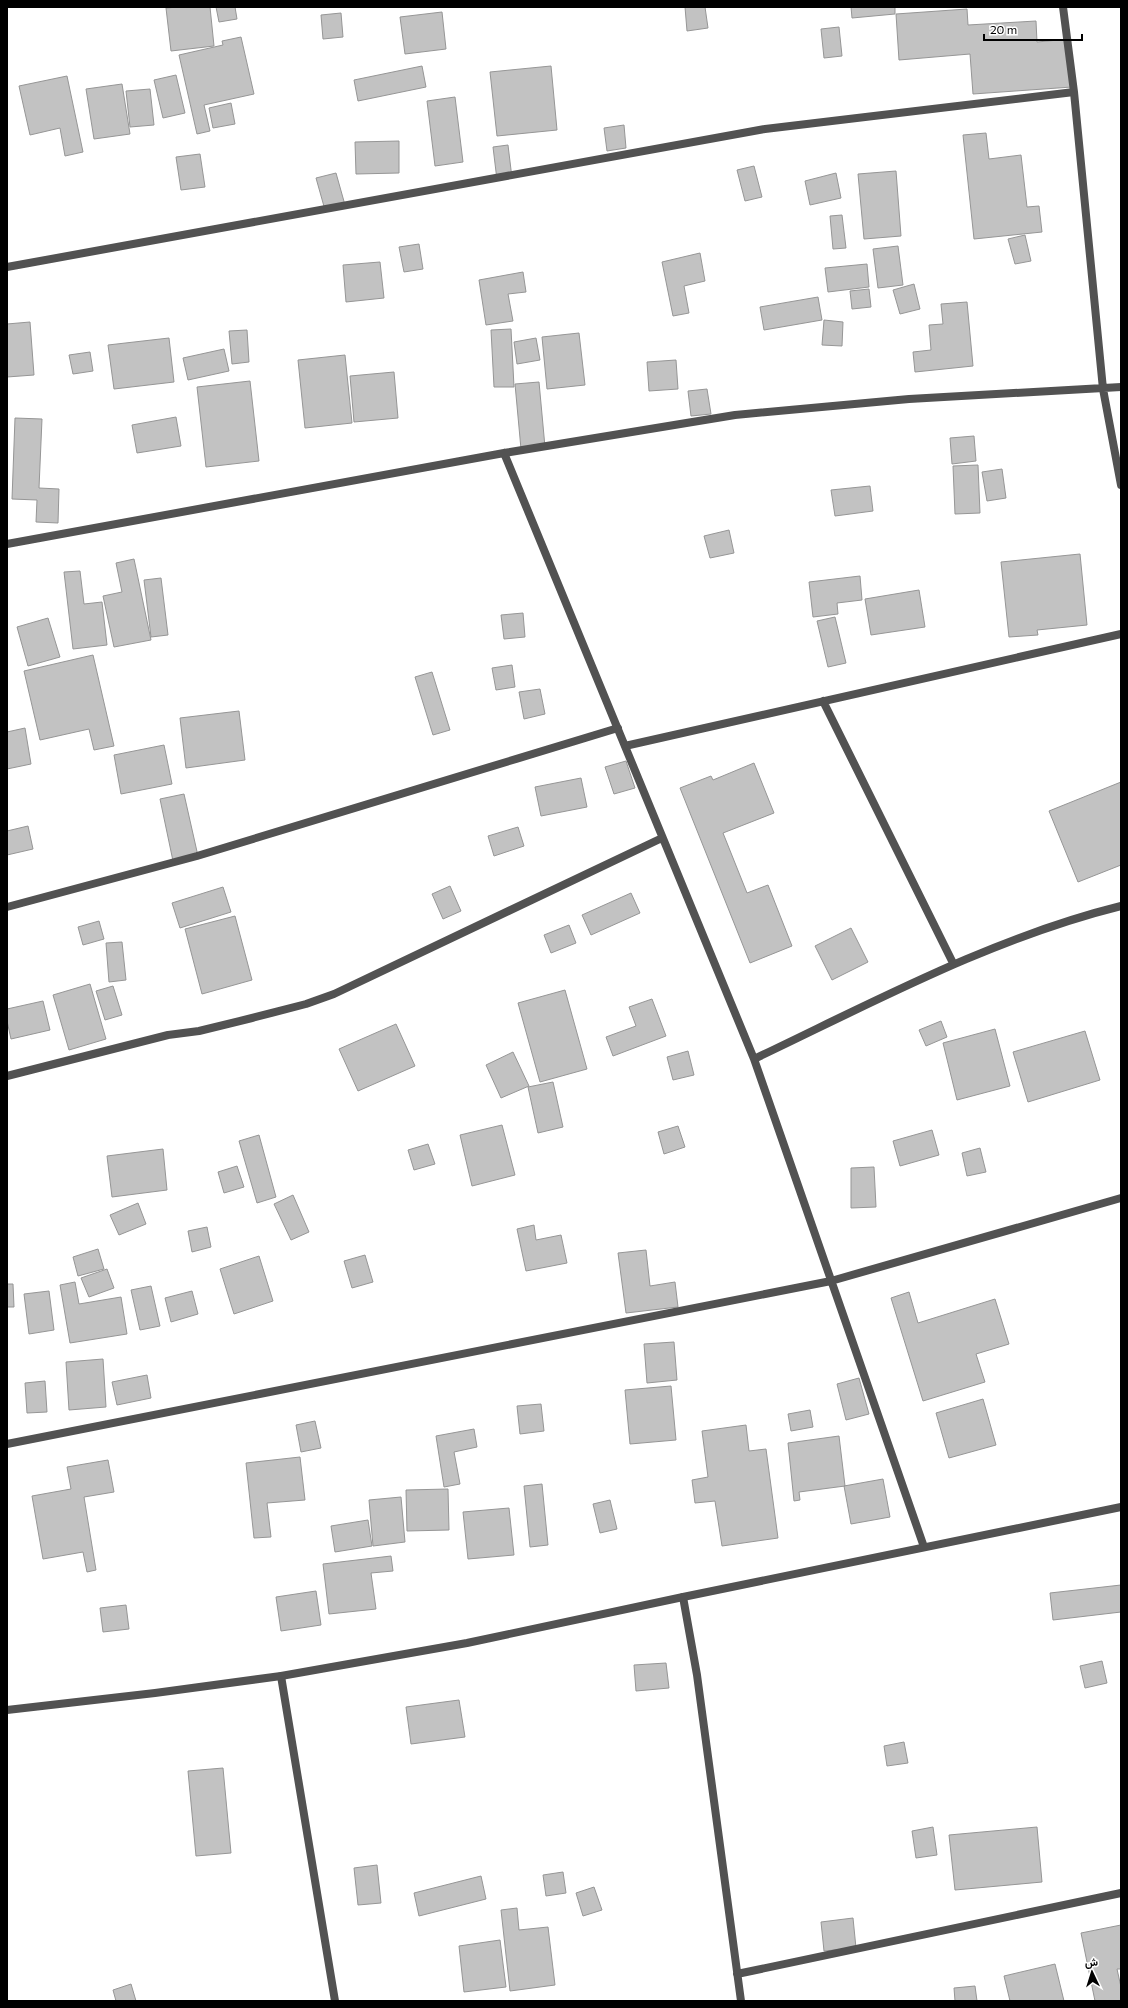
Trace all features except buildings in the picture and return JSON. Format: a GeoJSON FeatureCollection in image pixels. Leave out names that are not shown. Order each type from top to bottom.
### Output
{"type":"FeatureCollection","features":[{"type":"Feature","properties":{"kind":"street"},"geometry":{"type":"LineString","coordinates":[[1063,7],[1074,92],[1103,389],[1121,485]]}},
{"type":"Feature","properties":{"kind":"street"},"geometry":{"type":"LineString","coordinates":[[7,267],[765,129],[1074,92]]}},
{"type":"Feature","properties":{"kind":"street"},"geometry":{"type":"LineString","coordinates":[[7,544],[504,453],[735,416],[909,399],[1121,387]]}},
{"type":"Feature","properties":{"kind":"street"},"geometry":{"type":"LineString","coordinates":[[504,453],[754,1059],[924,1547]]}},
{"type":"Feature","properties":{"kind":"street"},"geometry":{"type":"LineString","coordinates":[[625,746],[1121,634]]}},
{"type":"Feature","properties":{"kind":"street"},"geometry":{"type":"LineString","coordinates":[[823,702],[953,964]]}},
{"type":"Feature","properties":{"kind":"street"},"geometry":{"type":"LineString","coordinates":[[7,907],[197,856],[618,728]]}},
{"type":"Feature","properties":{"kind":"street"},"geometry":{"type":"LineString","coordinates":[[7,1076],[168,1035],[199,1031],[252,1018],[306,1004],[334,994],[662,838]]}},
{"type":"Feature","properties":{"kind":"street"},"geometry":{"type":"LineString","coordinates":[[754,1059],[953,964],[1019,938],[1093,913],[1121,906]]}},
{"type":"Feature","properties":{"kind":"street"},"geometry":{"type":"LineString","coordinates":[[7,1444],[832,1281],[1121,1198]]}},
{"type":"Feature","properties":{"kind":"street"},"geometry":{"type":"LineString","coordinates":[[7,1710],[155,1694],[281,1676],[467,1643],[683,1596],[1121,1509]]}},
{"type":"Feature","properties":{"kind":"street"},"geometry":{"type":"LineString","coordinates":[[683,1596],[697,1674],[741,2001]]}},
{"type":"Feature","properties":{"kind":"street"},"geometry":{"type":"LineString","coordinates":[[281,1676],[336,2001]]}},
{"type":"Feature","properties":{"kind":"street"},"geometry":{"type":"LineString","coordinates":[[737,1974],[1121,1893]]}}]}
